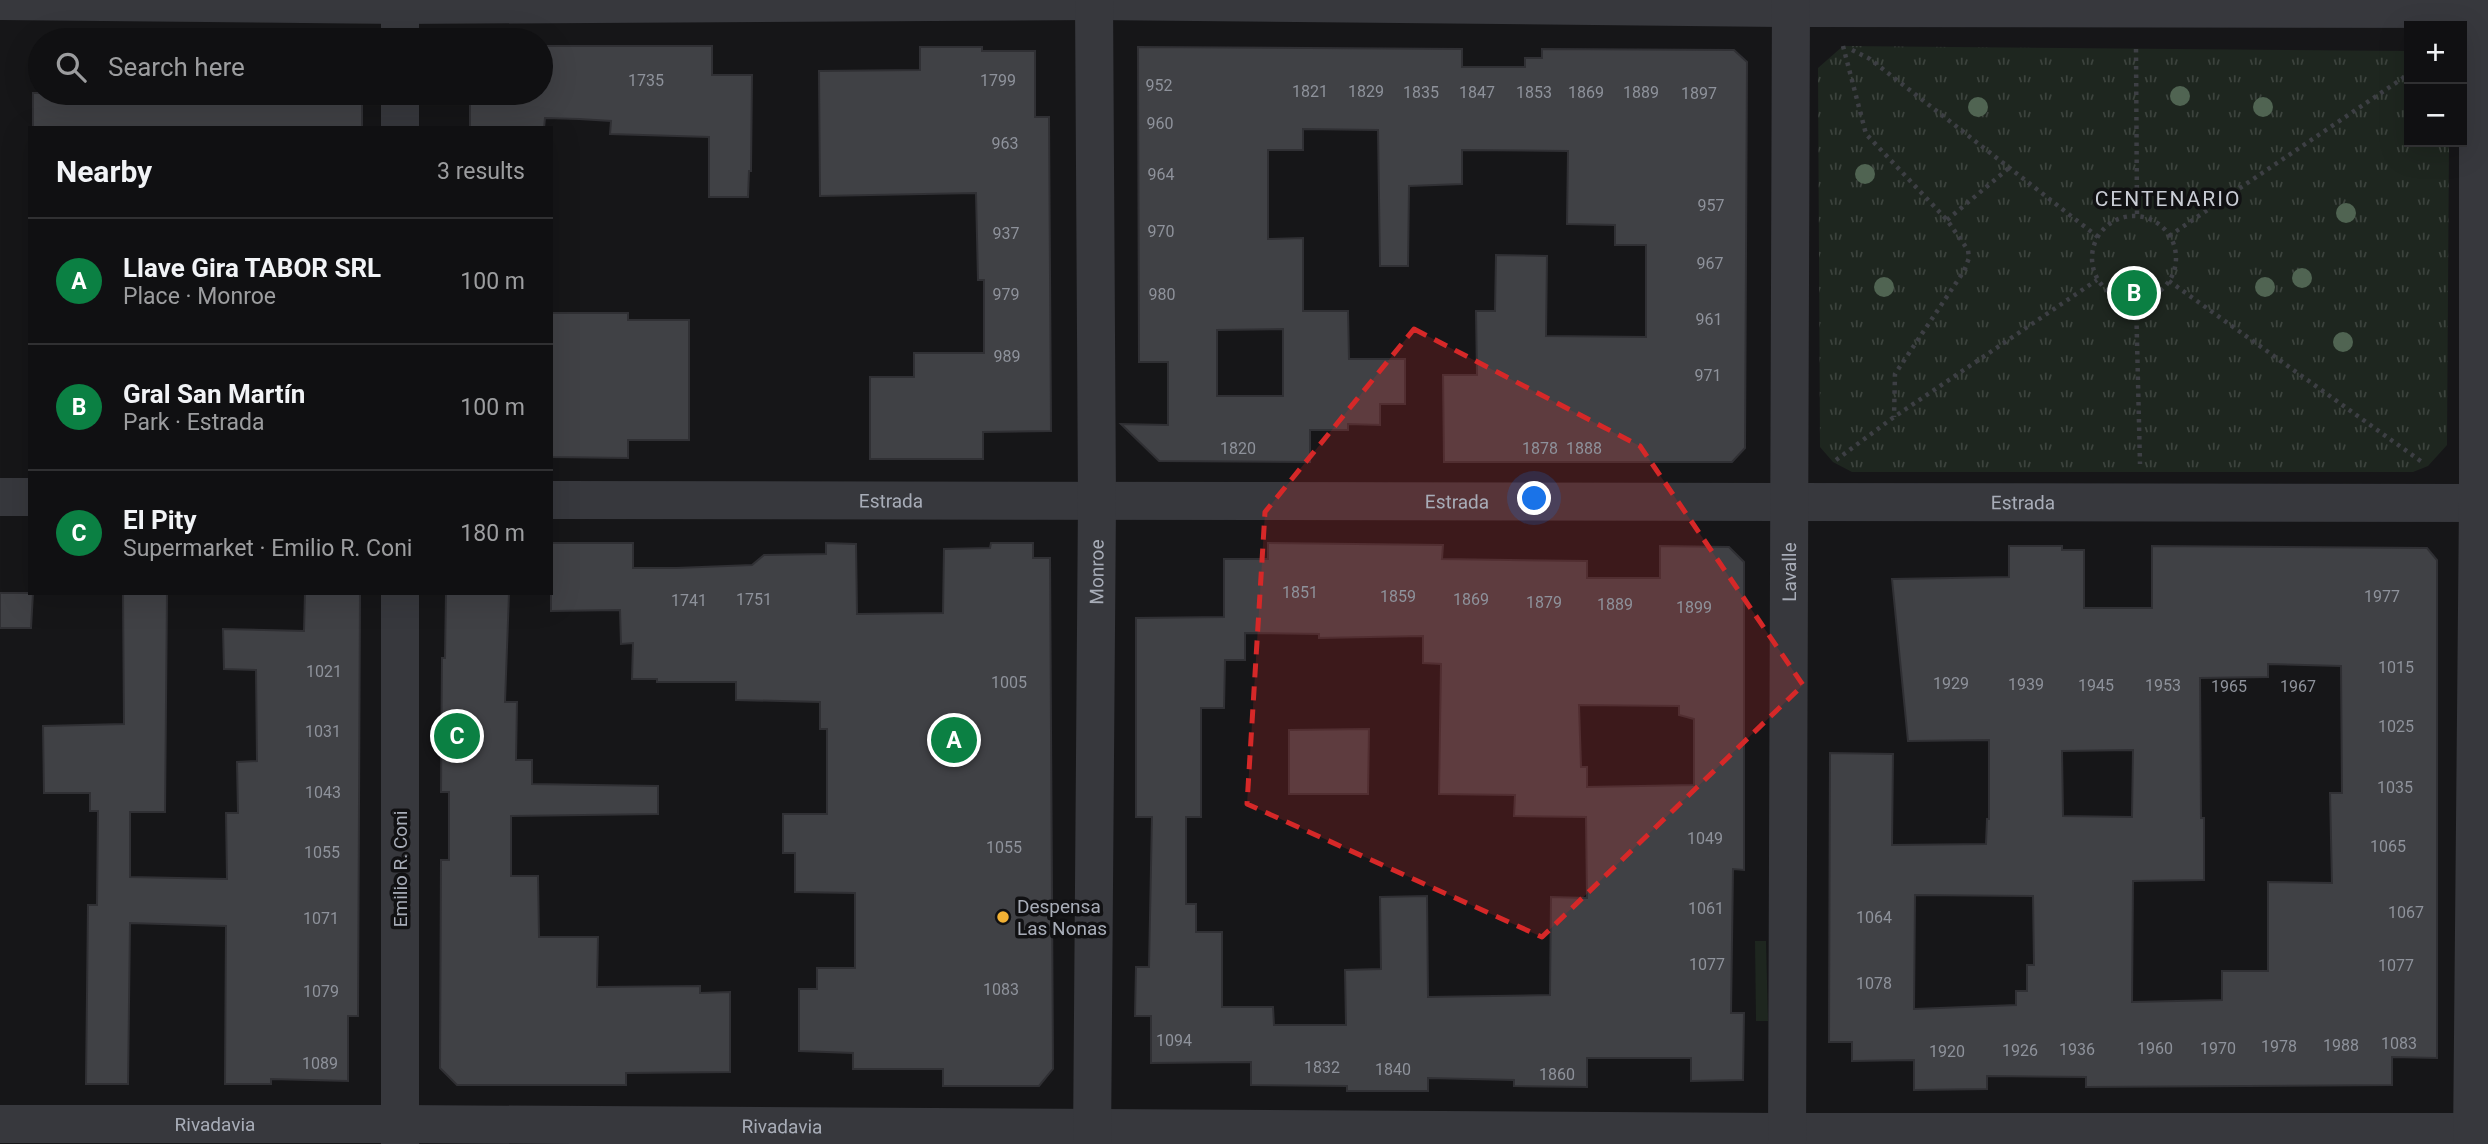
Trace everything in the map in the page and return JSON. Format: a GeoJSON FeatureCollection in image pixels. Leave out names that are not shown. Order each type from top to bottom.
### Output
{"type":"FeatureCollection","features":[{"type":"Feature","properties":{"kind":"street"},"geometry":{"type":"LineString","coordinates":[[0,1],[400,15],[1094,1],[2137,8],[2481,6],[2483,503],[2478,1136]]}},
{"type":"Feature","properties":{"kind":"street","name":"Monroe"},"geometry":{"type":"LineString","coordinates":[[1092,1136],[1097,501],[1094,1]]}},
{"type":"Feature","properties":{"kind":"street","name":"Lavalle"},"geometry":{"type":"LineString","coordinates":[[1787,1138],[1791,4]]}},
{"type":"Feature","properties":{"kind":"street"},"geometry":{"type":"LineString","coordinates":[[400,105],[400,126]]}},
{"type":"Feature","properties":{"kind":"street"},"geometry":{"type":"LineString","coordinates":[[0,497],[28,497]]}},
{"type":"Feature","properties":{"kind":"street","name":"Estrada"},"geometry":{"type":"LineString","coordinates":[[553,500],[2483,503]]}},
{"type":"Feature","properties":{"kind":"street","name":"Emilio R. Coni"},"geometry":{"type":"LineString","coordinates":[[400,595],[400,1134]]}},
{"type":"Feature","properties":{"kind":"street","name":"Rivadavia"},"geometry":{"type":"LineString","coordinates":[[0,1124],[400,1134],[1787,1138],[2478,1136]]}},
{"type":"Feature","properties":{"kind":"path"},"geometry":{"type":"LineString","coordinates":[[1791,4],[1843,46],[1870,59],[2098,237]]}},
{"type":"Feature","properties":{"kind":"path"},"geometry":{"type":"LineString","coordinates":[[2137,8],[2137,216]]}},
{"type":"Feature","properties":{"kind":"path"},"geometry":{"type":"LineString","coordinates":[[1843,46],[1866,134],[1947,220],[1968,250],[1969,258],[1964,271],[1895,374],[1894,417]]}},
{"type":"Feature","properties":{"kind":"path"},"geometry":{"type":"LineString","coordinates":[[2169,236],[2404,77]]}},
{"type":"Feature","properties":{"kind":"path"},"geometry":{"type":"LineString","coordinates":[[1947,220],[2010,167]]}},
{"type":"Feature","properties":{"kind":"path"},"geometry":{"type":"LineString","coordinates":[[2137,216],[2161,226],[2169,236],[2175,259],[2169,281],[2160,291],[2148,298],[2136,300],[2113,295],[2097,280],[2092,258],[2098,237],[2115,220],[2137,216]]}},
{"type":"Feature","properties":{"kind":"path"},"geometry":{"type":"LineString","coordinates":[[1833,462],[1894,417],[2097,280]]}},
{"type":"Feature","properties":{"kind":"path"},"geometry":{"type":"LineString","coordinates":[[2169,281],[2428,466]]}},
{"type":"Feature","properties":{"kind":"path"},"geometry":{"type":"LineString","coordinates":[[2136,300],[2139,503]]}},
{"type":"Feature","properties":{"kind":"highlighted area"},"geometry":{"type":"Polygon","coordinates":[[[1414,329],[1640,446],[1803,685],[1542,937],[1247,804],[1265,512],[1414,329]]]}},
{"type":"Feature","properties":{"kind":"green space"},"geometry":{"type":"Polygon","coordinates":[[[1843,46],[2404,51],[2404,147],[2449,147],[2447,445],[2428,466],[2413,472],[1852,472],[1833,462],[1820,447],[1818,68],[1843,46]]]}},
{"type":"Feature","properties":{"kind":"green space"},"geometry":{"type":"Polygon","coordinates":[[[1755,941],[1766,941],[1768,1021],[1756,1021],[1755,941]]]}},
{"type":"Feature","properties":{"kind":"building"},"geometry":{"type":"Polygon","coordinates":[[[553,46],[712,46],[712,75],[752,75],[751,171],[748,197],[709,197],[709,137],[610,134],[611,121],[579,119],[545,118],[544,126],[470,126],[470,105],[553,105],[553,46]]]}},
{"type":"Feature","properties":{"kind":"building"},"geometry":{"type":"Polygon","coordinates":[[[920,47],[982,47],[982,51],[1035,51],[1035,117],[1049,117],[1051,431],[983,432],[983,459],[870,459],[870,377],[914,377],[914,353],[984,353],[984,280],[978,280],[976,193],[820,196],[819,71],[920,70],[920,47]]]}},
{"type":"Feature","properties":{"kind":"building"},"geometry":{"type":"Polygon","coordinates":[[[1138,47],[1462,49],[1462,67],[1525,67],[1525,58],[1542,58],[1542,49],[1734,50],[1747,62],[1745,448],[1732,462],[1444,462],[1443,375],[1477,375],[1476,311],[1495,311],[1496,255],[1547,256],[1546,336],[1646,337],[1646,245],[1615,245],[1615,225],[1567,224],[1568,151],[1462,150],[1462,184],[1409,186],[1408,266],[1380,266],[1378,130],[1303,129],[1303,150],[1268,150],[1268,239],[1303,238],[1303,311],[1348,311],[1349,359],[1405,359],[1405,404],[1380,404],[1380,425],[1348,424],[1348,430],[1310,430],[1310,462],[1159,461],[1121,424],[1168,425],[1168,362],[1139,362],[1138,47]],[[1283,329],[1217,330],[1217,396],[1283,396],[1283,329]]]}},
{"type":"Feature","properties":{"kind":"building"},"geometry":{"type":"Polygon","coordinates":[[[33,105],[362,105],[362,126],[33,126],[33,105]]]}},
{"type":"Feature","properties":{"kind":"building"},"geometry":{"type":"Polygon","coordinates":[[[553,313],[628,313],[628,320],[689,320],[689,440],[628,440],[628,458],[553,457],[553,313]]]}},
{"type":"Feature","properties":{"kind":"building"},"geometry":{"type":"Polygon","coordinates":[[[553,543],[633,543],[633,568],[752,565],[764,555],[826,554],[826,543],[856,544],[857,614],[943,613],[944,549],[990,548],[991,543],[1033,543],[1033,558],[1050,558],[1053,1069],[1039,1086],[943,1086],[943,1069],[853,1069],[853,1053],[799,1051],[799,989],[817,989],[817,968],[855,968],[855,893],[795,892],[795,853],[783,853],[783,814],[827,814],[827,729],[820,729],[820,702],[736,700],[736,682],[657,682],[657,679],[632,679],[633,643],[621,644],[620,610],[551,611],[553,543]]]}},
{"type":"Feature","properties":{"kind":"building"},"geometry":{"type":"Polygon","coordinates":[[[1268,543],[1443,545],[1442,559],[1587,561],[1587,578],[1660,578],[1660,546],[1729,547],[1744,562],[1744,870],[1733,869],[1731,1013],[1744,1013],[1743,1080],[1691,1081],[1691,1058],[1587,1058],[1587,1087],[1514,1086],[1514,1080],[1428,1078],[1428,1091],[1347,1091],[1347,1086],[1251,1085],[1251,1062],[1151,1063],[1151,1016],[1135,1016],[1136,967],[1149,967],[1152,817],[1136,817],[1136,618],[1224,617],[1224,559],[1268,559],[1268,543]],[[1245,633],[1245,660],[1225,660],[1224,708],[1201,708],[1201,817],[1186,817],[1186,904],[1196,904],[1196,932],[1222,932],[1222,1007],[1273,1007],[1274,1025],[1346,1025],[1345,970],[1381,969],[1380,897],[1427,896],[1428,997],[1550,995],[1551,897],[1587,898],[1586,817],[1514,816],[1515,795],[1439,794],[1441,664],[1423,663],[1423,636],[1319,638],[1319,634],[1245,633]],[[1579,705],[1581,767],[1587,767],[1587,787],[1694,785],[1694,719],[1679,715],[1679,706],[1579,705]]]}},
{"type":"Feature","properties":{"kind":"building"},"geometry":{"type":"Polygon","coordinates":[[[2009,546],[2062,546],[2062,550],[2084,550],[2084,608],[2152,608],[2152,546],[2427,548],[2437,560],[2437,1058],[2392,1057],[2392,1085],[2086,1087],[2086,1077],[1987,1076],[1987,1089],[1914,1090],[1914,1060],[1852,1061],[1852,1042],[1829,1042],[1830,753],[1893,754],[1892,845],[1986,844],[1989,819],[1989,740],[1908,741],[1892,579],[2009,577],[2009,546]],[[2268,664],[2268,677],[2200,678],[2204,880],[2133,881],[2132,1002],[2222,1000],[2222,971],[2268,971],[2268,882],[2332,883],[2330,793],[2342,793],[2341,666],[2268,664]],[[2133,750],[2062,751],[2063,816],[2132,817],[2133,750]],[[1915,895],[1914,1009],[2016,1005],[2016,991],[2027,991],[2027,965],[2034,965],[2033,896],[1915,895]]]}},
{"type":"Feature","properties":{"kind":"building"},"geometry":{"type":"Polygon","coordinates":[[[0,593],[33,595],[31,628],[0,628],[0,593]]]}},
{"type":"Feature","properties":{"kind":"building"},"geometry":{"type":"Polygon","coordinates":[[[123,595],[167,595],[165,812],[130,812],[130,877],[227,879],[226,813],[238,813],[237,762],[257,761],[256,670],[224,669],[223,629],[304,631],[305,595],[360,595],[358,1016],[348,1016],[348,1081],[271,1079],[271,1084],[225,1084],[226,926],[130,923],[128,1084],[86,1084],[88,905],[97,905],[98,811],[90,811],[90,793],[44,793],[43,726],[124,724],[123,595]]]}},
{"type":"Feature","properties":{"kind":"building"},"geometry":{"type":"Polygon","coordinates":[[[446,595],[509,595],[505,702],[517,702],[516,760],[532,760],[532,784],[658,786],[658,814],[511,816],[511,876],[538,876],[539,937],[598,937],[597,987],[700,986],[700,993],[730,992],[730,1072],[626,1073],[626,1085],[457,1085],[440,1068],[441,860],[449,860],[449,792],[441,792],[442,658],[445,658],[446,595]]]}},
{"type":"Feature","properties":{"kind":"building"},"geometry":{"type":"Polygon","coordinates":[[[1369,729],[1368,794],[1289,794],[1289,730],[1369,729]]]}},
{"type":"Feature","properties":{"kind":"place","name":"Gral San Martín"},"geometry":{"type":"Point","coordinates":[2134,293]}},
{"type":"Feature","properties":{"kind":"place","name":"El Pity"},"geometry":{"type":"Point","coordinates":[457,736]}},
{"type":"Feature","properties":{"kind":"place","name":"Llave Gira TABOR SRL"},"geometry":{"type":"Point","coordinates":[954,740]}},
{"type":"Feature","properties":{"kind":"place","name":"Despensa Las Nonas"},"geometry":{"type":"Point","coordinates":[1003,917]}},
{"type":"Feature","properties":{"kind":"district","name":"CENTENARIO"},"geometry":{"type":"Point","coordinates":[2168,199]}}]}
